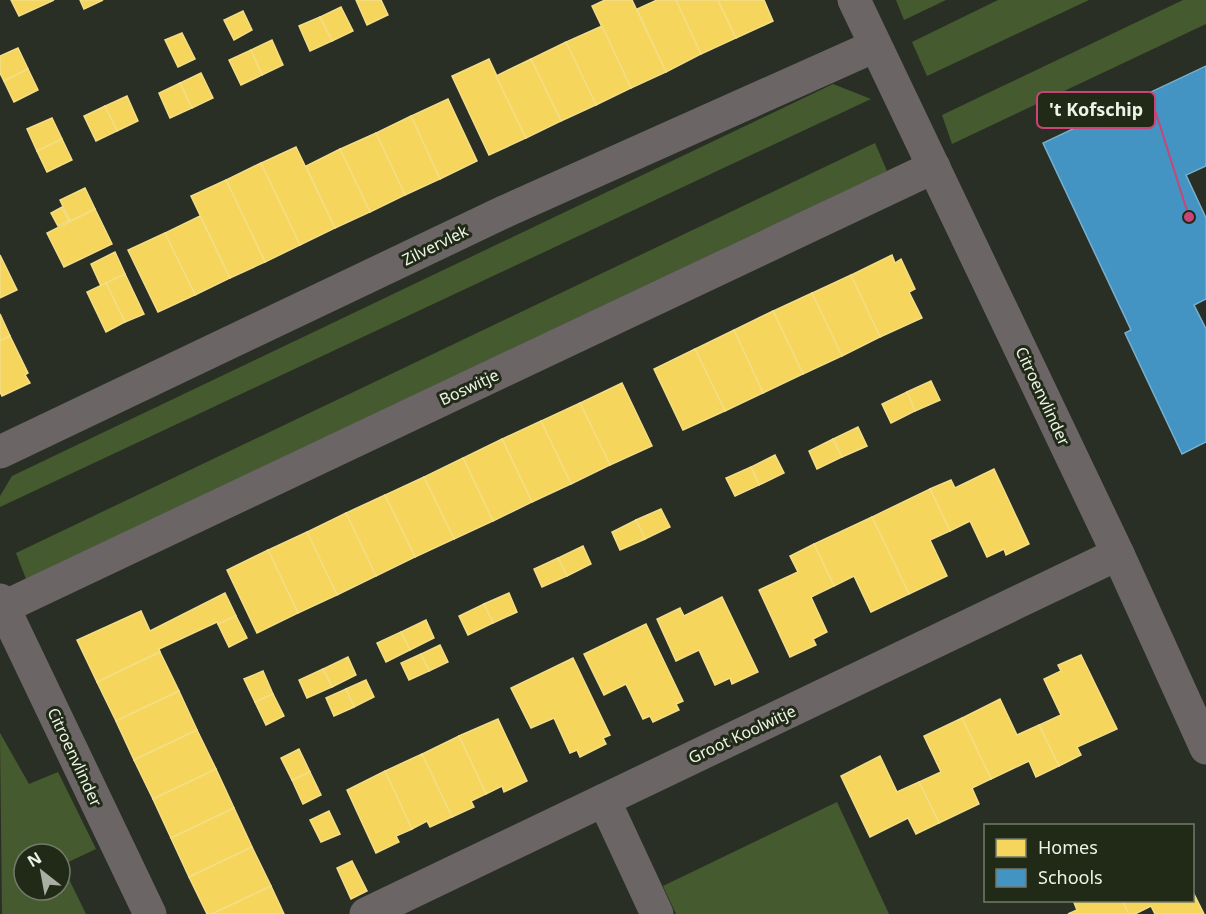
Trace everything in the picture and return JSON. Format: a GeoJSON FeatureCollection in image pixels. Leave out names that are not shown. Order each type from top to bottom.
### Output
{"type":"FeatureCollection","features":[{"type":"Feature","properties":{"kind":"street","name":"Citroenvlinder"},"geometry":{"type":"LineString","coordinates":[[854,0],[1118,554],[1206,748]]}},
{"type":"Feature","properties":{"kind":"street","name":"Zilvervlek"},"geometry":{"type":"LineString","coordinates":[[0,452],[506,211],[875,46]]}},
{"type":"Feature","properties":{"kind":"street","name":"Boswitje"},"geometry":{"type":"LineString","coordinates":[[2,603],[934,167]]}},
{"type":"Feature","properties":{"kind":"street","name":"Groot Koolwitje"},"geometry":{"type":"LineString","coordinates":[[366,914],[1118,554]]}},
{"type":"Feature","properties":{"kind":"street","name":"Citroenvlinder"},"geometry":{"type":"LineString","coordinates":[[2,603],[150,914]]}},
{"type":"Feature","properties":{"kind":"street"},"geometry":{"type":"LineString","coordinates":[[604,800],[657,914]]}},
{"type":"Feature","properties":{"kind":"green space"},"geometry":{"type":"Polygon","coordinates":[[[896,0],[946,0],[904,20],[896,0]]]}},
{"type":"Feature","properties":{"kind":"green space"},"geometry":{"type":"Polygon","coordinates":[[[998,0],[1089,0],[927,76],[912,42],[998,0]]]}},
{"type":"Feature","properties":{"kind":"green space"},"geometry":{"type":"Polygon","coordinates":[[[1183,0],[1206,0],[1206,24],[952,144],[942,115],[1183,0]]]}},
{"type":"Feature","properties":{"kind":"green space"},"geometry":{"type":"Polygon","coordinates":[[[833,84],[871,99],[0,507],[0,496],[12,476],[833,84]]]}},
{"type":"Feature","properties":{"kind":"green space"},"geometry":{"type":"Polygon","coordinates":[[[875,143],[887,171],[26,579],[16,553],[875,143]]]}},
{"type":"Feature","properties":{"kind":"green space"},"geometry":{"type":"Polygon","coordinates":[[[0,733],[29,784],[58,772],[96,849],[72,860],[72,842],[12,842],[12,902],[72,902],[72,885],[86,914],[2,914],[0,733]]]}},
{"type":"Feature","properties":{"kind":"green space"},"geometry":{"type":"Polygon","coordinates":[[[837,802],[889,914],[676,914],[663,886],[837,802]]]}},
{"type":"Feature","properties":{"kind":"building: Homes"},"geometry":{"type":"Polygon","coordinates":[[[11,0],[54,0],[19,16],[11,0]]]}},
{"type":"Feature","properties":{"kind":"building: Homes"},"geometry":{"type":"Polygon","coordinates":[[[80,0],[103,0],[84,9],[80,0]]]}},
{"type":"Feature","properties":{"kind":"building: Homes"},"geometry":{"type":"Polygon","coordinates":[[[356,0],[381,0],[388,15],[367,25],[356,0]]]}},
{"type":"Feature","properties":{"kind":"building: Homes"},"geometry":{"type":"Polygon","coordinates":[[[605,0],[632,0],[666,72],[631,88],[592,6],[605,0]]]}},
{"type":"Feature","properties":{"kind":"building: Homes"},"geometry":{"type":"Polygon","coordinates":[[[657,0],[676,0],[701,54],[666,72],[637,9],[657,0]]]}},
{"type":"Feature","properties":{"kind":"building: Homes"},"geometry":{"type":"Polygon","coordinates":[[[676,0],[718,0],[736,38],[701,54],[676,0]]]}},
{"type":"Feature","properties":{"kind":"building: Homes"},"geometry":{"type":"Polygon","coordinates":[[[718,0],[764,0],[773,21],[736,38],[718,0]]]}},
{"type":"Feature","properties":{"kind":"building: Homes"},"geometry":{"type":"Polygon","coordinates":[[[341,7],[353,31],[332,41],[320,17],[341,7]]]}},
{"type":"Feature","properties":{"kind":"building: Homes"},"geometry":{"type":"Polygon","coordinates":[[[243,11],[252,30],[234,40],[224,20],[243,11]]]}},
{"type":"Feature","properties":{"kind":"building: Homes"},"geometry":{"type":"Polygon","coordinates":[[[320,17],[332,41],[310,51],[299,26],[320,17]]]}},
{"type":"Feature","properties":{"kind":"building: Homes"},"geometry":{"type":"Polygon","coordinates":[[[602,26],[631,88],[596,105],[566,42],[602,26]]]}},
{"type":"Feature","properties":{"kind":"building: Homes"},"geometry":{"type":"Polygon","coordinates":[[[182,33],[195,59],[178,67],[165,40],[182,33]]]}},
{"type":"Feature","properties":{"kind":"building: Homes"},"geometry":{"type":"Polygon","coordinates":[[[272,40],[283,65],[262,75],[251,50],[272,40]]]}},
{"type":"Feature","properties":{"kind":"building: Homes"},"geometry":{"type":"Polygon","coordinates":[[[566,42],[596,105],[561,121],[531,59],[566,42]]]}},
{"type":"Feature","properties":{"kind":"building: Homes"},"geometry":{"type":"Polygon","coordinates":[[[18,48],[28,69],[4,81],[0,73],[0,56],[18,48]]]}},
{"type":"Feature","properties":{"kind":"building: Homes"},"geometry":{"type":"Polygon","coordinates":[[[251,50],[262,75],[241,85],[229,60],[251,50]]]}},
{"type":"Feature","properties":{"kind":"building: Homes"},"geometry":{"type":"Polygon","coordinates":[[[489,59],[526,138],[489,155],[452,76],[489,59]]]}},
{"type":"Feature","properties":{"kind":"building: Homes"},"geometry":{"type":"Polygon","coordinates":[[[531,59],[561,121],[526,138],[496,76],[531,59]]]}},
{"type":"Feature","properties":{"kind":"building: Homes"},"geometry":{"type":"Polygon","coordinates":[[[28,69],[38,90],[14,102],[4,81],[28,69]]]}},
{"type":"Feature","properties":{"kind":"building: Homes"},"geometry":{"type":"Polygon","coordinates":[[[201,73],[213,98],[192,108],[180,83],[201,73]]]}},
{"type":"Feature","properties":{"kind":"building: Homes"},"geometry":{"type":"Polygon","coordinates":[[[180,83],[192,108],[170,118],[159,93],[180,83]]]}},
{"type":"Feature","properties":{"kind":"building: Homes"},"geometry":{"type":"Polygon","coordinates":[[[127,96],[138,121],[117,131],[105,106],[127,96]]]}},
{"type":"Feature","properties":{"kind":"building: Homes"},"geometry":{"type":"Polygon","coordinates":[[[448,99],[477,161],[440,179],[411,116],[448,99]]]}},
{"type":"Feature","properties":{"kind":"building: Homes"},"geometry":{"type":"Polygon","coordinates":[[[105,106],[117,131],[96,141],[84,116],[105,106]]]}},
{"type":"Feature","properties":{"kind":"building: Homes"},"geometry":{"type":"Polygon","coordinates":[[[411,116],[440,179],[405,195],[376,133],[411,116]]]}},
{"type":"Feature","properties":{"kind":"building: Homes"},"geometry":{"type":"Polygon","coordinates":[[[52,118],[62,139],[37,151],[27,129],[52,118]]]}},
{"type":"Feature","properties":{"kind":"building: Homes"},"geometry":{"type":"Polygon","coordinates":[[[376,133],[405,195],[370,212],[340,149],[376,133]]]}},
{"type":"Feature","properties":{"kind":"building: Homes"},"geometry":{"type":"Polygon","coordinates":[[[62,139],[72,160],[47,172],[37,151],[62,139]]]}},
{"type":"Feature","properties":{"kind":"building: Homes"},"geometry":{"type":"Polygon","coordinates":[[[296,147],[335,228],[300,245],[261,163],[296,147]]]}},
{"type":"Feature","properties":{"kind":"building: Homes"},"geometry":{"type":"Polygon","coordinates":[[[340,149],[370,212],[335,228],[306,166],[340,149]]]}},
{"type":"Feature","properties":{"kind":"building: Homes"},"geometry":{"type":"Polygon","coordinates":[[[261,163],[300,245],[265,262],[226,180],[261,163]]]}},
{"type":"Feature","properties":{"kind":"building: Homes"},"geometry":{"type":"Polygon","coordinates":[[[226,180],[265,262],[230,278],[191,196],[226,180]]]}},
{"type":"Feature","properties":{"kind":"building: Homes"},"geometry":{"type":"Polygon","coordinates":[[[85,188],[95,209],[70,221],[60,200],[85,188]]]}},
{"type":"Feature","properties":{"kind":"building: Homes"},"geometry":{"type":"Polygon","coordinates":[[[62,207],[69,221],[58,226],[51,213],[62,207]]]}},
{"type":"Feature","properties":{"kind":"building: Homes"},"geometry":{"type":"Polygon","coordinates":[[[95,209],[112,244],[64,267],[47,233],[95,209]]]}},
{"type":"Feature","properties":{"kind":"building: Homes"},"geometry":{"type":"Polygon","coordinates":[[[200,216],[230,278],[195,295],[165,233],[200,216]]]}},
{"type":"Feature","properties":{"kind":"building: Homes"},"geometry":{"type":"Polygon","coordinates":[[[165,233],[195,295],[158,312],[128,250],[165,233]]]}},
{"type":"Feature","properties":{"kind":"building: Homes"},"geometry":{"type":"Polygon","coordinates":[[[115,252],[125,274],[101,286],[91,264],[115,252]]]}},
{"type":"Feature","properties":{"kind":"building: Homes"},"geometry":{"type":"Polygon","coordinates":[[[0,255],[17,290],[0,298],[0,255]]]}},
{"type":"Feature","properties":{"kind":"building: Homes"},"geometry":{"type":"Polygon","coordinates":[[[892,255],[895,263],[901,259],[915,289],[909,292],[922,318],[880,337],[851,275],[892,255]]]}},
{"type":"Feature","properties":{"kind":"building: Homes"},"geometry":{"type":"Polygon","coordinates":[[[125,274],[144,314],[125,322],[106,283],[125,274]]]}},
{"type":"Feature","properties":{"kind":"building: Homes"},"geometry":{"type":"Polygon","coordinates":[[[851,275],[880,337],[842,356],[812,293],[851,275]]]}},
{"type":"Feature","properties":{"kind":"building: Homes"},"geometry":{"type":"Polygon","coordinates":[[[106,283],[125,322],[106,332],[87,292],[106,283]]]}},
{"type":"Feature","properties":{"kind":"building: Homes"},"geometry":{"type":"Polygon","coordinates":[[[812,293],[842,356],[803,374],[773,311],[812,293]]]}},
{"type":"Feature","properties":{"kind":"building: Homes"},"geometry":{"type":"Polygon","coordinates":[[[773,311],[803,374],[763,393],[734,330],[773,311]]]}},
{"type":"Feature","properties":{"kind":"building: Homes"},"geometry":{"type":"Polygon","coordinates":[[[0,314],[10,336],[0,341],[0,314]]]}},
{"type":"Feature","properties":{"kind":"building: Homes"},"geometry":{"type":"Polygon","coordinates":[[[734,330],[763,393],[725,411],[695,349],[734,330]]]}},
{"type":"Feature","properties":{"kind":"building: Homes"},"geometry":{"type":"Polygon","coordinates":[[[10,336],[28,373],[25,375],[30,383],[2,396],[0,392],[0,341],[10,336]]]}},
{"type":"Feature","properties":{"kind":"building: Homes"},"geometry":{"type":"Polygon","coordinates":[[[695,349],[725,411],[683,430],[654,369],[695,349]]]}},
{"type":"Feature","properties":{"kind":"building: Homes"},"geometry":{"type":"Polygon","coordinates":[[[931,381],[940,400],[915,411],[907,392],[931,381]]]}},
{"type":"Feature","properties":{"kind":"building: Homes"},"geometry":{"type":"Polygon","coordinates":[[[622,383],[652,446],[610,465],[580,403],[622,383]]]}},
{"type":"Feature","properties":{"kind":"building: Homes"},"geometry":{"type":"Polygon","coordinates":[[[907,392],[915,411],[891,423],[882,404],[907,392]]]}},
{"type":"Feature","properties":{"kind":"building: Homes"},"geometry":{"type":"Polygon","coordinates":[[[580,403],[610,465],[571,484],[541,421],[580,403]]]}},
{"type":"Feature","properties":{"kind":"building: Homes"},"geometry":{"type":"Polygon","coordinates":[[[541,421],[571,484],[532,502],[502,439],[541,421]]]}},
{"type":"Feature","properties":{"kind":"building: Homes"},"geometry":{"type":"Polygon","coordinates":[[[858,427],[867,446],[842,457],[833,439],[858,427]]]}},
{"type":"Feature","properties":{"kind":"building: Homes"},"geometry":{"type":"Polygon","coordinates":[[[502,439],[532,502],[493,521],[463,458],[502,439]]]}},
{"type":"Feature","properties":{"kind":"building: Homes"},"geometry":{"type":"Polygon","coordinates":[[[833,439],[842,457],[817,469],[809,451],[833,439]]]}},
{"type":"Feature","properties":{"kind":"building: Homes"},"geometry":{"type":"Polygon","coordinates":[[[775,455],[784,473],[759,485],[751,467],[775,455]]]}},
{"type":"Feature","properties":{"kind":"building: Homes"},"geometry":{"type":"Polygon","coordinates":[[[463,458],[493,521],[454,539],[424,477],[463,458]]]}},
{"type":"Feature","properties":{"kind":"building: Homes"},"geometry":{"type":"Polygon","coordinates":[[[751,467],[759,485],[735,496],[726,478],[751,467]]]}},
{"type":"Feature","properties":{"kind":"building: Homes"},"geometry":{"type":"Polygon","coordinates":[[[994,469],[1029,544],[1006,555],[1004,549],[987,557],[970,521],[950,531],[930,489],[951,480],[955,488],[994,469]]]}},
{"type":"Feature","properties":{"kind":"building: Homes"},"geometry":{"type":"Polygon","coordinates":[[[424,477],[454,539],[415,557],[385,495],[424,477]]]}},
{"type":"Feature","properties":{"kind":"building: Homes"},"geometry":{"type":"Polygon","coordinates":[[[930,489],[950,531],[930,540],[947,576],[909,594],[872,517],[930,489]]]}},
{"type":"Feature","properties":{"kind":"building: Homes"},"geometry":{"type":"Polygon","coordinates":[[[385,495],[415,557],[376,576],[346,513],[385,495]]]}},
{"type":"Feature","properties":{"kind":"building: Homes"},"geometry":{"type":"Polygon","coordinates":[[[661,509],[670,527],[645,539],[636,520],[661,509]]]}},
{"type":"Feature","properties":{"kind":"building: Homes"},"geometry":{"type":"Polygon","coordinates":[[[346,513],[376,576],[337,595],[307,532],[346,513]]]}},
{"type":"Feature","properties":{"kind":"building: Homes"},"geometry":{"type":"Polygon","coordinates":[[[872,517],[909,594],[871,612],[854,576],[834,586],[814,544],[872,517]]]}},
{"type":"Feature","properties":{"kind":"building: Homes"},"geometry":{"type":"Polygon","coordinates":[[[636,520],[645,539],[620,550],[612,532],[636,520]]]}},
{"type":"Feature","properties":{"kind":"building: Homes"},"geometry":{"type":"Polygon","coordinates":[[[307,532],[337,595],[298,613],[268,550],[307,532]]]}},
{"type":"Feature","properties":{"kind":"building: Homes"},"geometry":{"type":"Polygon","coordinates":[[[814,544],[834,586],[811,597],[827,632],[813,639],[816,645],[790,657],[759,590],[798,572],[790,556],[814,544]]]}},
{"type":"Feature","properties":{"kind":"building: Homes"},"geometry":{"type":"Polygon","coordinates":[[[583,546],[591,564],[567,576],[558,558],[583,546]]]}},
{"type":"Feature","properties":{"kind":"building: Homes"},"geometry":{"type":"Polygon","coordinates":[[[268,550],[298,613],[257,633],[227,570],[268,550]]]}},
{"type":"Feature","properties":{"kind":"building: Homes"},"geometry":{"type":"Polygon","coordinates":[[[558,558],[567,576],[542,587],[534,569],[558,558]]]}},
{"type":"Feature","properties":{"kind":"building: Homes"},"geometry":{"type":"Polygon","coordinates":[[[225,593],[236,616],[218,624],[217,622],[159,649],[160,652],[97,682],[77,640],[141,611],[150,631],[225,593]]]}},
{"type":"Feature","properties":{"kind":"building: Homes"},"geometry":{"type":"Polygon","coordinates":[[[509,593],[517,612],[493,623],[484,604],[509,593]]]}},
{"type":"Feature","properties":{"kind":"building: Homes"},"geometry":{"type":"Polygon","coordinates":[[[722,597],[758,672],[732,684],[730,678],[715,685],[699,650],[676,661],[657,619],[680,608],[684,616],[722,597]]]}},
{"type":"Feature","properties":{"kind":"building: Homes"},"geometry":{"type":"Polygon","coordinates":[[[484,604],[493,623],[468,635],[459,616],[484,604]]]}},
{"type":"Feature","properties":{"kind":"building: Homes"},"geometry":{"type":"Polygon","coordinates":[[[236,616],[247,638],[229,647],[218,624],[236,616]]]}},
{"type":"Feature","properties":{"kind":"building: Homes"},"geometry":{"type":"Polygon","coordinates":[[[426,620],[434,638],[410,650],[401,632],[426,620]]]}},
{"type":"Feature","properties":{"kind":"building: Homes"},"geometry":{"type":"Polygon","coordinates":[[[646,624],[683,701],[676,704],[679,710],[653,722],[650,716],[643,719],[626,684],[604,695],[584,654],[646,624]]]}},
{"type":"Feature","properties":{"kind":"building: Homes"},"geometry":{"type":"Polygon","coordinates":[[[401,632],[410,650],[386,662],[377,643],[401,632]]]}},
{"type":"Feature","properties":{"kind":"building: Homes"},"geometry":{"type":"Polygon","coordinates":[[[440,645],[448,662],[429,671],[421,654],[440,645]]]}},
{"type":"Feature","properties":{"kind":"building: Homes"},"geometry":{"type":"Polygon","coordinates":[[[160,652],[179,691],[116,721],[97,682],[160,652]]]}},
{"type":"Feature","properties":{"kind":"building: Homes"},"geometry":{"type":"Polygon","coordinates":[[[421,654],[429,671],[409,680],[401,663],[421,654]]]}},
{"type":"Feature","properties":{"kind":"building: Homes"},"geometry":{"type":"Polygon","coordinates":[[[1081,655],[1117,729],[1077,747],[1081,755],[1059,766],[1039,725],[1061,715],[1044,679],[1061,671],[1058,665],[1081,655]]]}},
{"type":"Feature","properties":{"kind":"building: Homes"},"geometry":{"type":"Polygon","coordinates":[[[348,657],[356,675],[332,687],[323,669],[348,657]]]}},
{"type":"Feature","properties":{"kind":"building: Homes"},"geometry":{"type":"Polygon","coordinates":[[[573,658],[610,735],[603,738],[606,744],[580,757],[577,750],[570,753],[554,718],[531,728],[511,688],[573,658]]]}},
{"type":"Feature","properties":{"kind":"building: Homes"},"geometry":{"type":"Polygon","coordinates":[[[323,669],[332,687],[307,698],[299,680],[323,669]]]}},
{"type":"Feature","properties":{"kind":"building: Homes"},"geometry":{"type":"Polygon","coordinates":[[[263,671],[273,694],[255,702],[244,679],[263,671]]]}},
{"type":"Feature","properties":{"kind":"building: Homes"},"geometry":{"type":"Polygon","coordinates":[[[366,680],[374,697],[354,707],[346,689],[366,680]]]}},
{"type":"Feature","properties":{"kind":"building: Homes"},"geometry":{"type":"Polygon","coordinates":[[[346,689],[354,707],[334,716],[326,698],[346,689]]]}},
{"type":"Feature","properties":{"kind":"building: Homes"},"geometry":{"type":"Polygon","coordinates":[[[179,691],[197,730],[134,760],[116,721],[179,691]]]}},
{"type":"Feature","properties":{"kind":"building: Homes"},"geometry":{"type":"Polygon","coordinates":[[[273,694],[284,716],[266,725],[255,702],[273,694]]]}},
{"type":"Feature","properties":{"kind":"building: Homes"},"geometry":{"type":"Polygon","coordinates":[[[1000,699],[1017,735],[1039,725],[1059,766],[1036,777],[1029,761],[991,779],[962,718],[1000,699]]]}},
{"type":"Feature","properties":{"kind":"building: Homes"},"geometry":{"type":"Polygon","coordinates":[[[962,718],[991,779],[972,788],[979,804],[939,823],[919,782],[941,772],[924,736],[962,718]]]}},
{"type":"Feature","properties":{"kind":"building: Homes"},"geometry":{"type":"Polygon","coordinates":[[[498,719],[527,781],[504,792],[502,786],[486,794],[459,736],[498,719]]]}},
{"type":"Feature","properties":{"kind":"building: Homes"},"geometry":{"type":"Polygon","coordinates":[[[197,730],[216,769],[153,799],[134,760],[197,730]]]}},
{"type":"Feature","properties":{"kind":"building: Homes"},"geometry":{"type":"Polygon","coordinates":[[[459,736],[486,794],[471,801],[474,807],[452,817],[422,754],[459,736]]]}},
{"type":"Feature","properties":{"kind":"building: Homes"},"geometry":{"type":"Polygon","coordinates":[[[299,749],[310,772],[292,780],[281,758],[299,749]]]}},
{"type":"Feature","properties":{"kind":"building: Homes"},"geometry":{"type":"Polygon","coordinates":[[[422,754],[452,817],[430,827],[427,821],[412,829],[385,771],[422,754]]]}},
{"type":"Feature","properties":{"kind":"building: Homes"},"geometry":{"type":"Polygon","coordinates":[[[880,756],[897,792],[919,782],[939,823],[916,834],[908,818],[870,837],[841,776],[880,756]]]}},
{"type":"Feature","properties":{"kind":"building: Homes"},"geometry":{"type":"Polygon","coordinates":[[[216,769],[234,808],[171,838],[153,799],[216,769]]]}},
{"type":"Feature","properties":{"kind":"building: Homes"},"geometry":{"type":"Polygon","coordinates":[[[385,771],[412,829],[396,836],[399,842],[376,853],[347,790],[385,771]]]}},
{"type":"Feature","properties":{"kind":"building: Homes"},"geometry":{"type":"Polygon","coordinates":[[[310,772],[321,795],[303,804],[292,780],[310,772]]]}},
{"type":"Feature","properties":{"kind":"building: Homes"},"geometry":{"type":"Polygon","coordinates":[[[234,808],[252,847],[189,877],[171,838],[234,808]]]}},
{"type":"Feature","properties":{"kind":"building: Homes"},"geometry":{"type":"Polygon","coordinates":[[[329,811],[340,834],[321,842],[310,820],[329,811]]]}},
{"type":"Feature","properties":{"kind":"building: Homes"},"geometry":{"type":"Polygon","coordinates":[[[252,847],[271,886],[212,914],[207,914],[189,877],[252,847]]]}},
{"type":"Feature","properties":{"kind":"building: Homes"},"geometry":{"type":"Polygon","coordinates":[[[352,861],[367,891],[351,899],[337,868],[352,861]]]}},
{"type":"Feature","properties":{"kind":"building: Homes"},"geometry":{"type":"Polygon","coordinates":[[[271,886],[284,914],[212,914],[271,886]]]}},
{"type":"Feature","properties":{"kind":"building: Homes"},"geometry":{"type":"Polygon","coordinates":[[[1194,894],[1204,914],[1155,914],[1151,906],[1135,914],[1129,914],[1123,902],[1194,902],[1194,894]]]}},
{"type":"Feature","properties":{"kind":"building: Homes"},"geometry":{"type":"Polygon","coordinates":[[[1074,902],[1123,902],[1129,914],[1068,914],[1077,910],[1074,902]]]}},
{"type":"Feature","properties":{"kind":"building: Schools"},"geometry":{"type":"Polygon","coordinates":[[[1206,66],[1206,166],[1186,175],[1206,218],[1206,299],[1194,305],[1206,329],[1206,442],[1182,454],[1125,333],[1131,330],[1043,143],[1206,66]]]}},
{"type":"Feature","properties":{"kind":"place","name":"'t Kofschip"},"geometry":{"type":"Point","coordinates":[1189,217]}}]}
